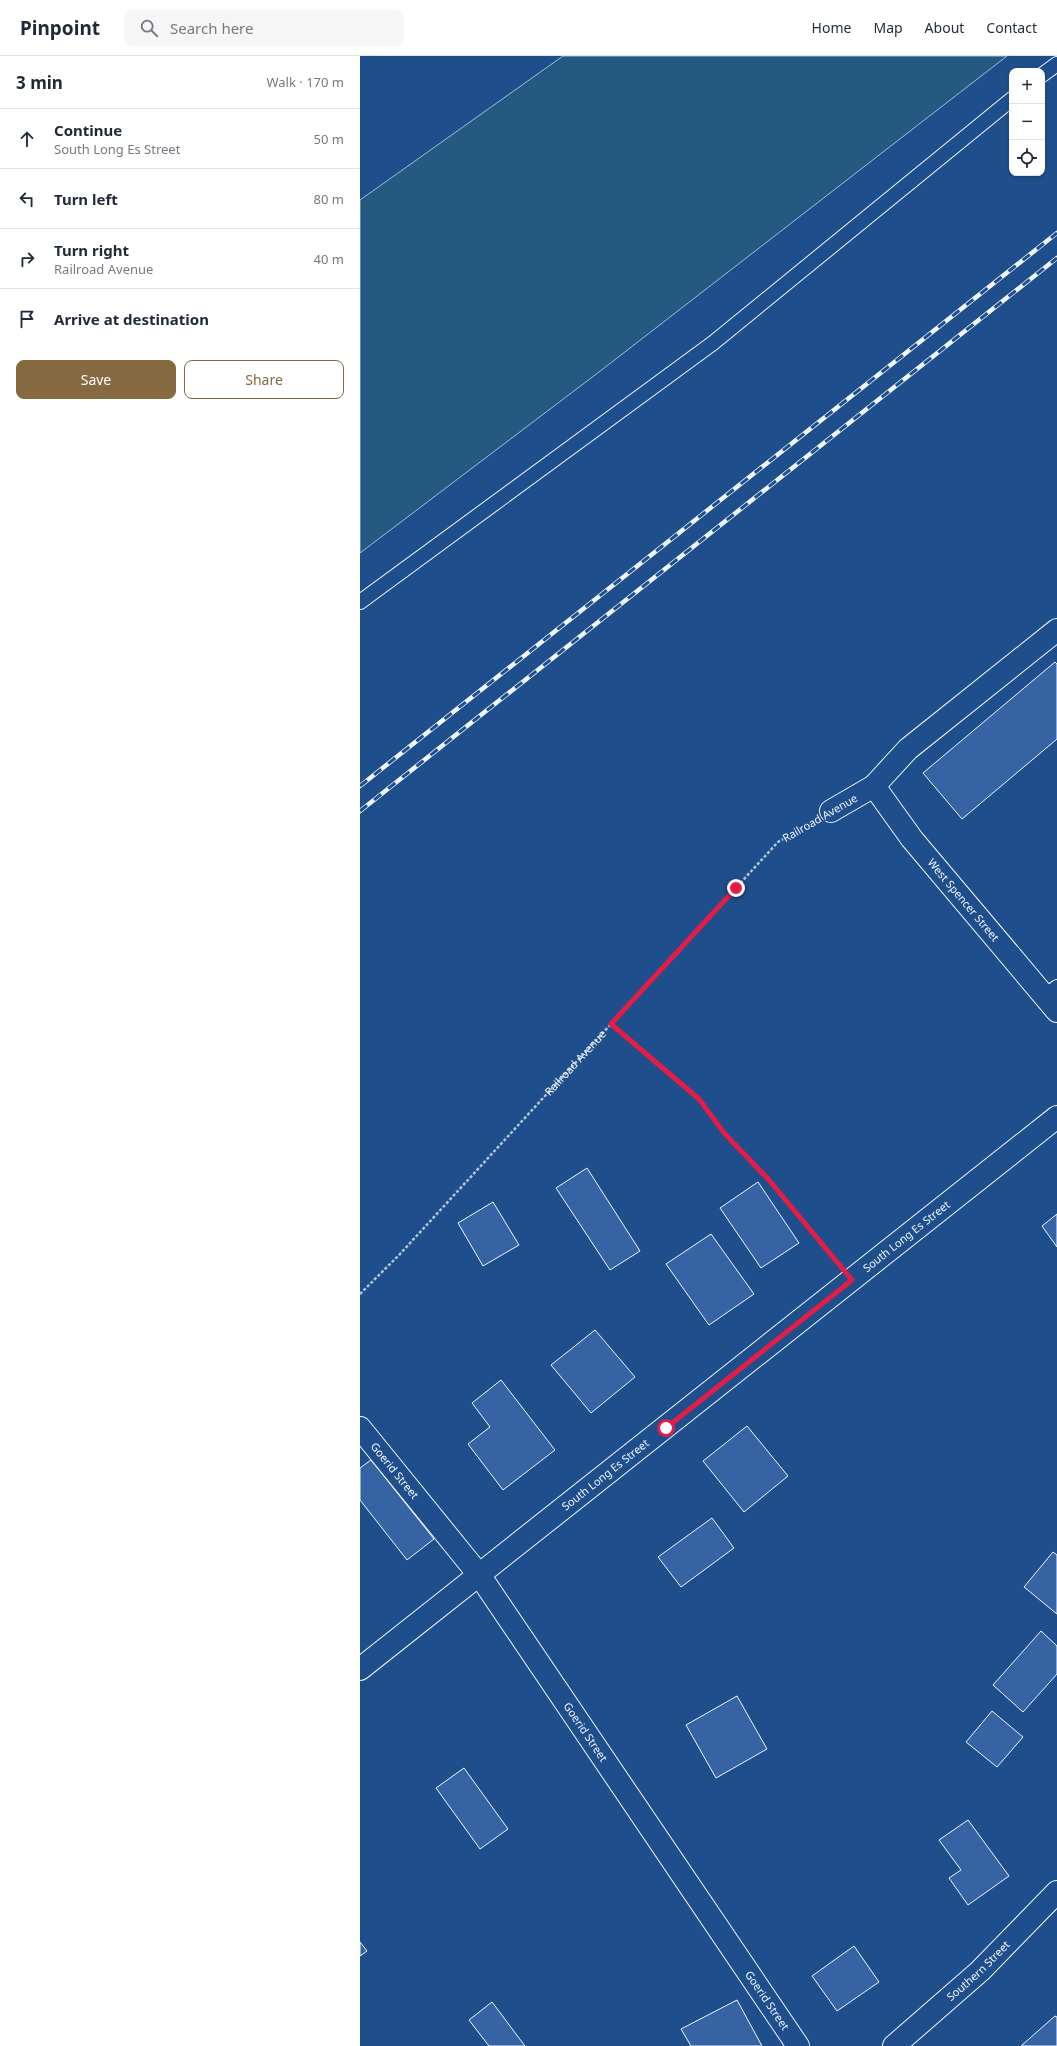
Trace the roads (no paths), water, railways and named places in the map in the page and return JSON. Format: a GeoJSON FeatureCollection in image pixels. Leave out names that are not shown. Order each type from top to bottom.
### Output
{"type":"FeatureCollection","features":[{"type":"Feature","properties":{"kind":"street","name":"Railroad Avenue"},"geometry":{"type":"LineString","coordinates":[[831,811],[874,786],[908,749],[1057,630]]}},
{"type":"Feature","properties":{"kind":"street","name":"West Spencer Street"},"geometry":{"type":"LineString","coordinates":[[874,786],[912,839],[1053,998]]}},
{"type":"Feature","properties":{"kind":"street","name":"South Long Es Street"},"geometry":{"type":"LineString","coordinates":[[360,1669],[480,1576],[1057,1117]]}},
{"type":"Feature","properties":{"kind":"street","name":"Goerid Street"},"geometry":{"type":"LineString","coordinates":[[360,1428],[480,1576],[798,2046]]}},
{"type":"Feature","properties":{"kind":"street","name":"Southern Street"},"geometry":{"type":"LineString","coordinates":[[894,2046],[980,1971],[1057,1892]]}},
{"type":"Feature","properties":{"kind":"lane"},"geometry":{"type":"LineString","coordinates":[[1045,73],[1057,64]]}},
{"type":"Feature","properties":{"kind":"lane"},"geometry":{"type":"LineString","coordinates":[[360,602],[712,343],[1009,101]]}},
{"type":"Feature","properties":{"kind":"railway"},"geometry":{"type":"LineString","coordinates":[[360,786],[1057,233]]}},
{"type":"Feature","properties":{"kind":"railway"},"geometry":{"type":"LineString","coordinates":[[360,811],[1057,258]]}}]}
